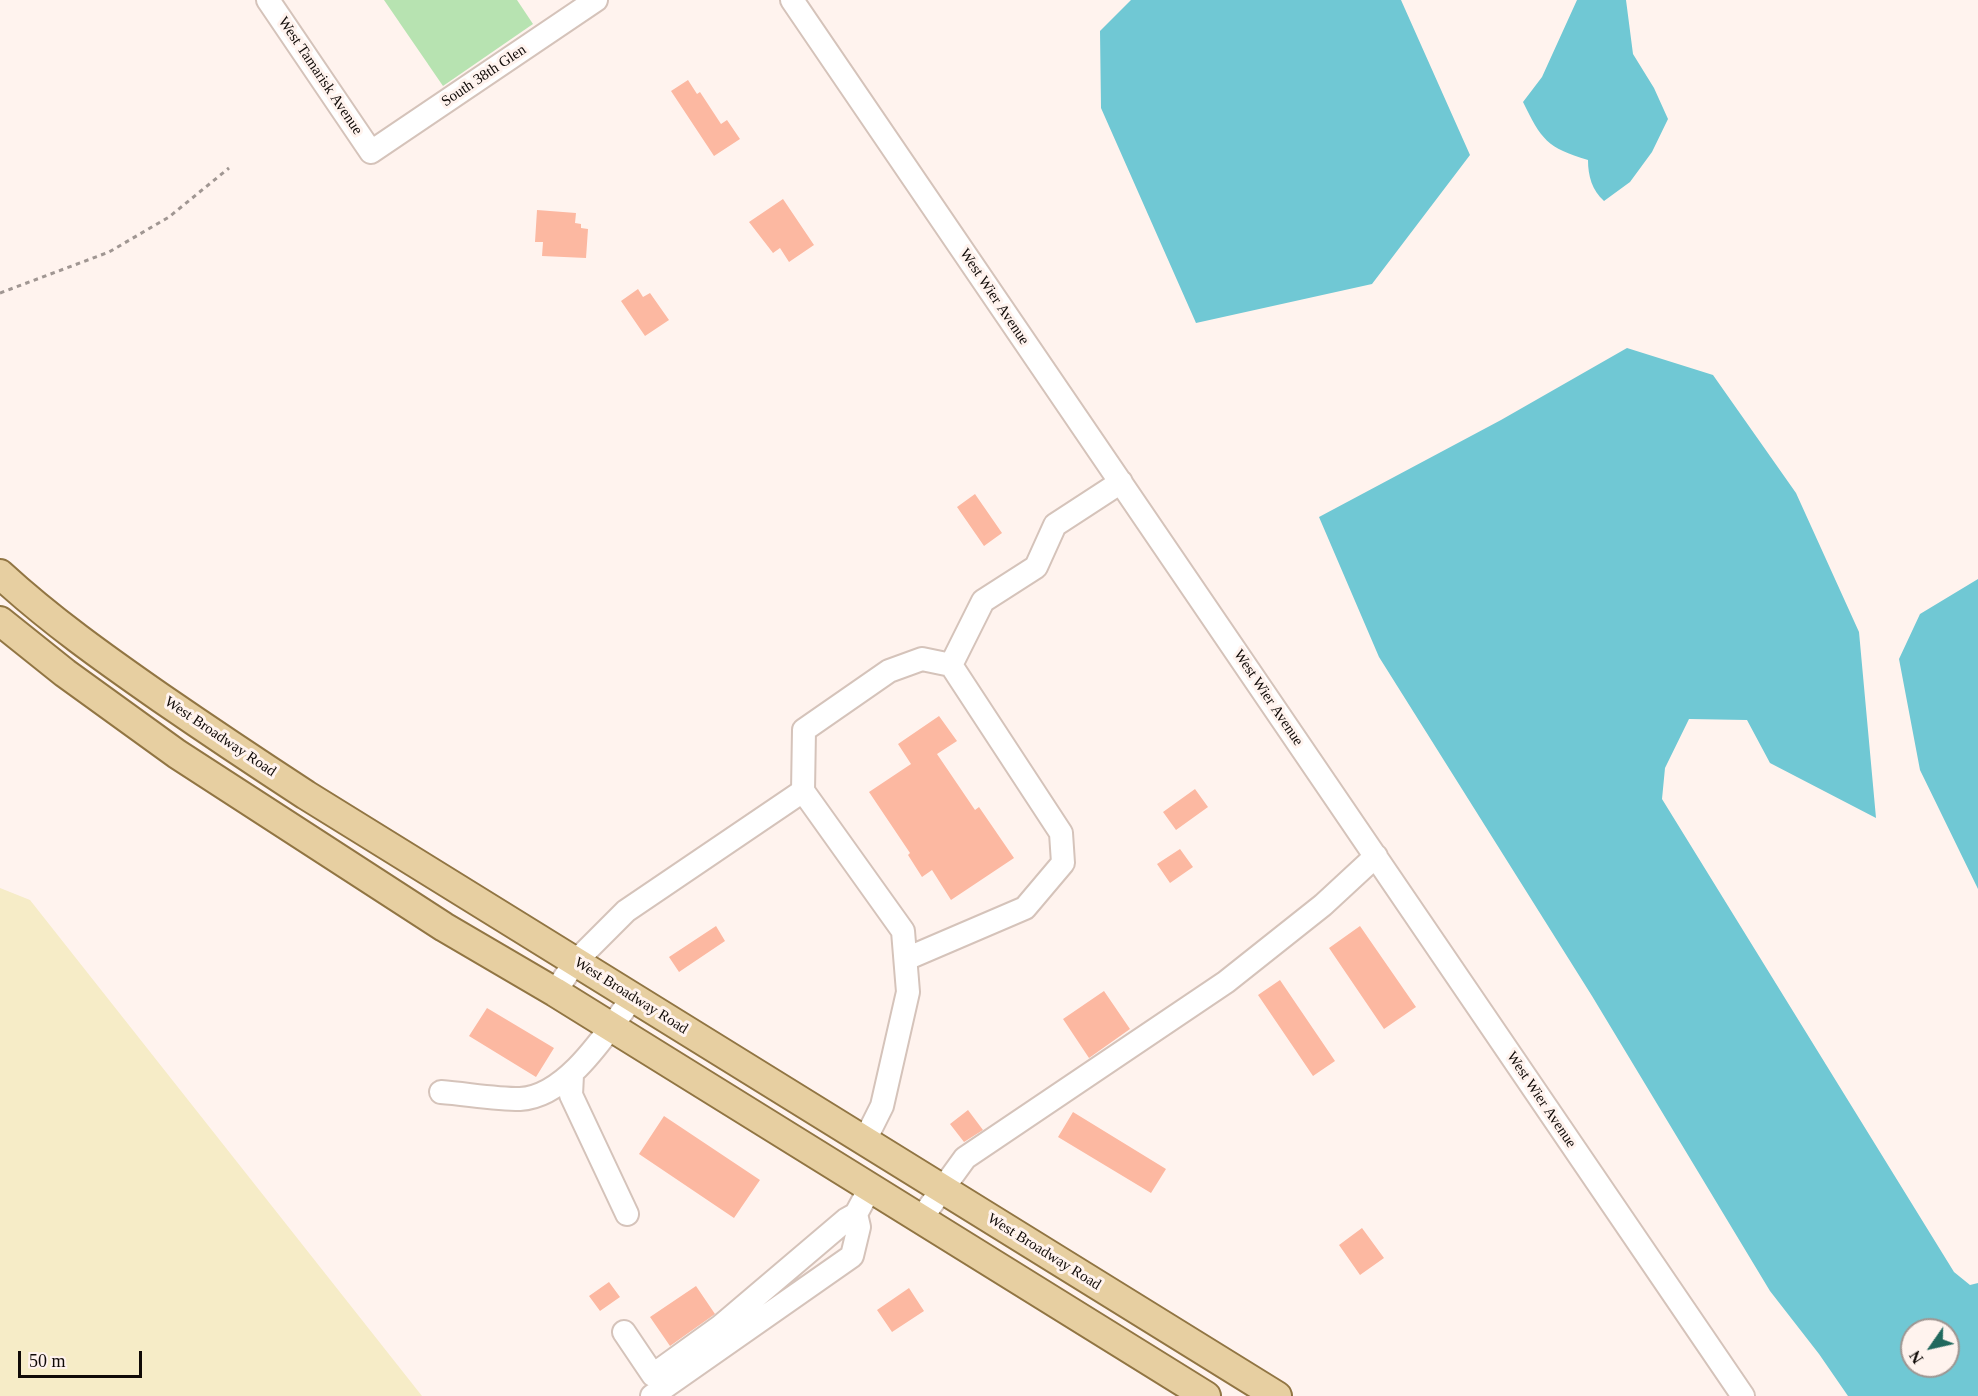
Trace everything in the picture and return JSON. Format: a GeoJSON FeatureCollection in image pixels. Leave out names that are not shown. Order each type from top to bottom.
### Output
{"type":"FeatureCollection","features":[{"type":"Feature","properties":{"kind":"main road","name":"West Broadway Road"},"geometry":{"type":"LineString","coordinates":[[0,574],[74,636],[208,731],[306,795],[1277,1396]]}},
{"type":"Feature","properties":{"kind":"main road"},"geometry":{"type":"LineString","coordinates":[[0,621],[65,673],[188,761],[444,927],[555,992],[1206,1396]]}},
{"type":"Feature","properties":{"kind":"main road"},"geometry":{"type":"LineString","coordinates":[[188,761],[208,731]]}},
{"type":"Feature","properties":{"kind":"street","name":"West Tamarisk Avenue"},"geometry":{"type":"LineString","coordinates":[[268,0],[371,152]]}},
{"type":"Feature","properties":{"kind":"street","name":"South 38th Glen"},"geometry":{"type":"LineString","coordinates":[[371,152],[596,0]]}},
{"type":"Feature","properties":{"kind":"street","name":"West Wier Avenue"},"geometry":{"type":"LineString","coordinates":[[792,0],[1743,1396]]}},
{"type":"Feature","properties":{"kind":"street"},"geometry":{"type":"LineString","coordinates":[[951,665],[983,601],[1036,567],[1055,525],[1121,482]]}},
{"type":"Feature","properties":{"kind":"street"},"geometry":{"type":"LineString","coordinates":[[865,1140],[882,1107],[908,992],[903,931],[803,791],[804,730],[889,671],[922,659],[951,665],[1061,833],[1063,862],[1025,908],[906,959]]}},
{"type":"Feature","properties":{"kind":"street"},"geometry":{"type":"LineString","coordinates":[[555,992],[575,962],[626,910],[803,791]]}},
{"type":"Feature","properties":{"kind":"street"},"geometry":{"type":"LineString","coordinates":[[920,1220],[965,1158],[1226,982],[1323,905],[1376,856]]}},
{"type":"Feature","properties":{"kind":"street"},"geometry":{"type":"LineString","coordinates":[[441,1092],[522,1099],[549,1091],[572,1075],[633,997]]}},
{"type":"Feature","properties":{"kind":"street"},"geometry":{"type":"LineString","coordinates":[[572,1075],[571,1095],[627,1214]]}},
{"type":"Feature","properties":{"kind":"street"},"geometry":{"type":"LineString","coordinates":[[624,1332],[653,1375],[722,1326],[847,1218],[856,1214],[870,1188]]}},
{"type":"Feature","properties":{"kind":"street"},"geometry":{"type":"LineString","coordinates":[[652,1396],[852,1256],[859,1227],[856,1214]]}},
{"type":"Feature","properties":{"kind":"path"},"geometry":{"type":"LineString","coordinates":[[0,293],[109,252],[169,217],[229,168]]}},
{"type":"Feature","properties":{"kind":"green space"},"geometry":{"type":"Polygon","coordinates":[[[384,0],[517,0],[533,24],[443,86],[384,0]]]}},
{"type":"Feature","properties":{"kind":"sand"},"geometry":{"type":"Polygon","coordinates":[[[0,888],[30,900],[422,1396],[0,1396],[0,888]]]}},
{"type":"Feature","properties":{"kind":"water"},"geometry":{"type":"Polygon","coordinates":[[[1131,0],[1401,0],[1470,155],[1372,284],[1196,323],[1101,108],[1100,31],[1131,0]]]}},
{"type":"Feature","properties":{"kind":"water"},"geometry":{"type":"Polygon","coordinates":[[[1577,0],[1626,0],[1633,54],[1654,88],[1668,119],[1652,152],[1630,182],[1604,201],[1596,192],[1592,182],[1588,160],[1563,151],[1547,140],[1535,125],[1523,102],[1542,77],[1577,0]]]}},
{"type":"Feature","properties":{"kind":"water"},"geometry":{"type":"Polygon","coordinates":[[[1627,348],[1713,375],[1796,493],[1859,632],[1876,818],[1770,763],[1747,720],[1689,719],[1665,768],[1662,799],[1954,1272],[1970,1285],[1978,1283],[1978,1396],[1848,1396],[1770,1291],[1592,996],[1379,657],[1319,517],[1501,420],[1627,348]]]}},
{"type":"Feature","properties":{"kind":"water"},"geometry":{"type":"Polygon","coordinates":[[[1978,579],[1978,889],[1920,770],[1899,659],[1920,614],[1978,579]]]}},
{"type":"Feature","properties":{"kind":"building"},"geometry":{"type":"Polygon","coordinates":[[[688,80],[697,94],[700,92],[721,124],[727,120],[740,139],[714,156],[671,91],[688,80]]]}},
{"type":"Feature","properties":{"kind":"building"},"geometry":{"type":"Polygon","coordinates":[[[783,199],[814,245],[789,262],[780,248],[773,253],[749,222],[783,199]]]}},
{"type":"Feature","properties":{"kind":"building"},"geometry":{"type":"Polygon","coordinates":[[[537,210],[576,213],[575,223],[581,224],[581,228],[588,229],[586,258],[542,256],[543,242],[535,242],[537,210]]]}},
{"type":"Feature","properties":{"kind":"building"},"geometry":{"type":"Polygon","coordinates":[[[638,289],[643,297],[650,293],[669,320],[645,336],[621,301],[638,289]]]}},
{"type":"Feature","properties":{"kind":"building"},"geometry":{"type":"Polygon","coordinates":[[[975,494],[1002,533],[984,546],[957,507],[975,494]]]}},
{"type":"Feature","properties":{"kind":"building"},"geometry":{"type":"Polygon","coordinates":[[[939,716],[957,741],[937,754],[975,810],[979,807],[1014,858],[951,900],[932,870],[922,877],[908,855],[910,853],[869,792],[911,764],[898,744],[939,716]]]}},
{"type":"Feature","properties":{"kind":"building"},"geometry":{"type":"Polygon","coordinates":[[[1195,789],[1208,807],[1176,830],[1163,812],[1195,789]]]}},
{"type":"Feature","properties":{"kind":"building"},"geometry":{"type":"Polygon","coordinates":[[[1180,849],[1193,867],[1170,883],[1157,864],[1180,849]]]}},
{"type":"Feature","properties":{"kind":"building"},"geometry":{"type":"Polygon","coordinates":[[[716,926],[725,941],[679,972],[669,957],[716,926]]]}},
{"type":"Feature","properties":{"kind":"building"},"geometry":{"type":"Polygon","coordinates":[[[1360,926],[1416,1007],[1384,1029],[1329,948],[1360,926]]]}},
{"type":"Feature","properties":{"kind":"building"},"geometry":{"type":"Polygon","coordinates":[[[1280,980],[1335,1061],[1313,1076],[1258,995],[1280,980]]]}},
{"type":"Feature","properties":{"kind":"building"},"geometry":{"type":"Polygon","coordinates":[[[1104,991],[1130,1029],[1089,1058],[1063,1019],[1104,991]]]}},
{"type":"Feature","properties":{"kind":"building"},"geometry":{"type":"Polygon","coordinates":[[[487,1008],[554,1048],[536,1077],[469,1036],[487,1008]]]}},
{"type":"Feature","properties":{"kind":"building"},"geometry":{"type":"Polygon","coordinates":[[[968,1110],[983,1130],[964,1142],[950,1124],[968,1110]]]}},
{"type":"Feature","properties":{"kind":"building"},"geometry":{"type":"Polygon","coordinates":[[[1073,1112],[1166,1169],[1151,1193],[1058,1137],[1073,1112]]]}},
{"type":"Feature","properties":{"kind":"building"},"geometry":{"type":"Polygon","coordinates":[[[664,1116],[760,1180],[734,1218],[639,1154],[664,1116]]]}},
{"type":"Feature","properties":{"kind":"building"},"geometry":{"type":"Polygon","coordinates":[[[1362,1228],[1384,1258],[1360,1275],[1339,1245],[1362,1228]]]}},
{"type":"Feature","properties":{"kind":"building"},"geometry":{"type":"Polygon","coordinates":[[[609,1282],[620,1297],[600,1311],[589,1296],[609,1282]]]}},
{"type":"Feature","properties":{"kind":"building"},"geometry":{"type":"Polygon","coordinates":[[[696,1286],[715,1314],[670,1346],[650,1317],[696,1286]]]}},
{"type":"Feature","properties":{"kind":"building"},"geometry":{"type":"Polygon","coordinates":[[[909,1288],[924,1311],[892,1332],[877,1310],[909,1288]]]}}]}
